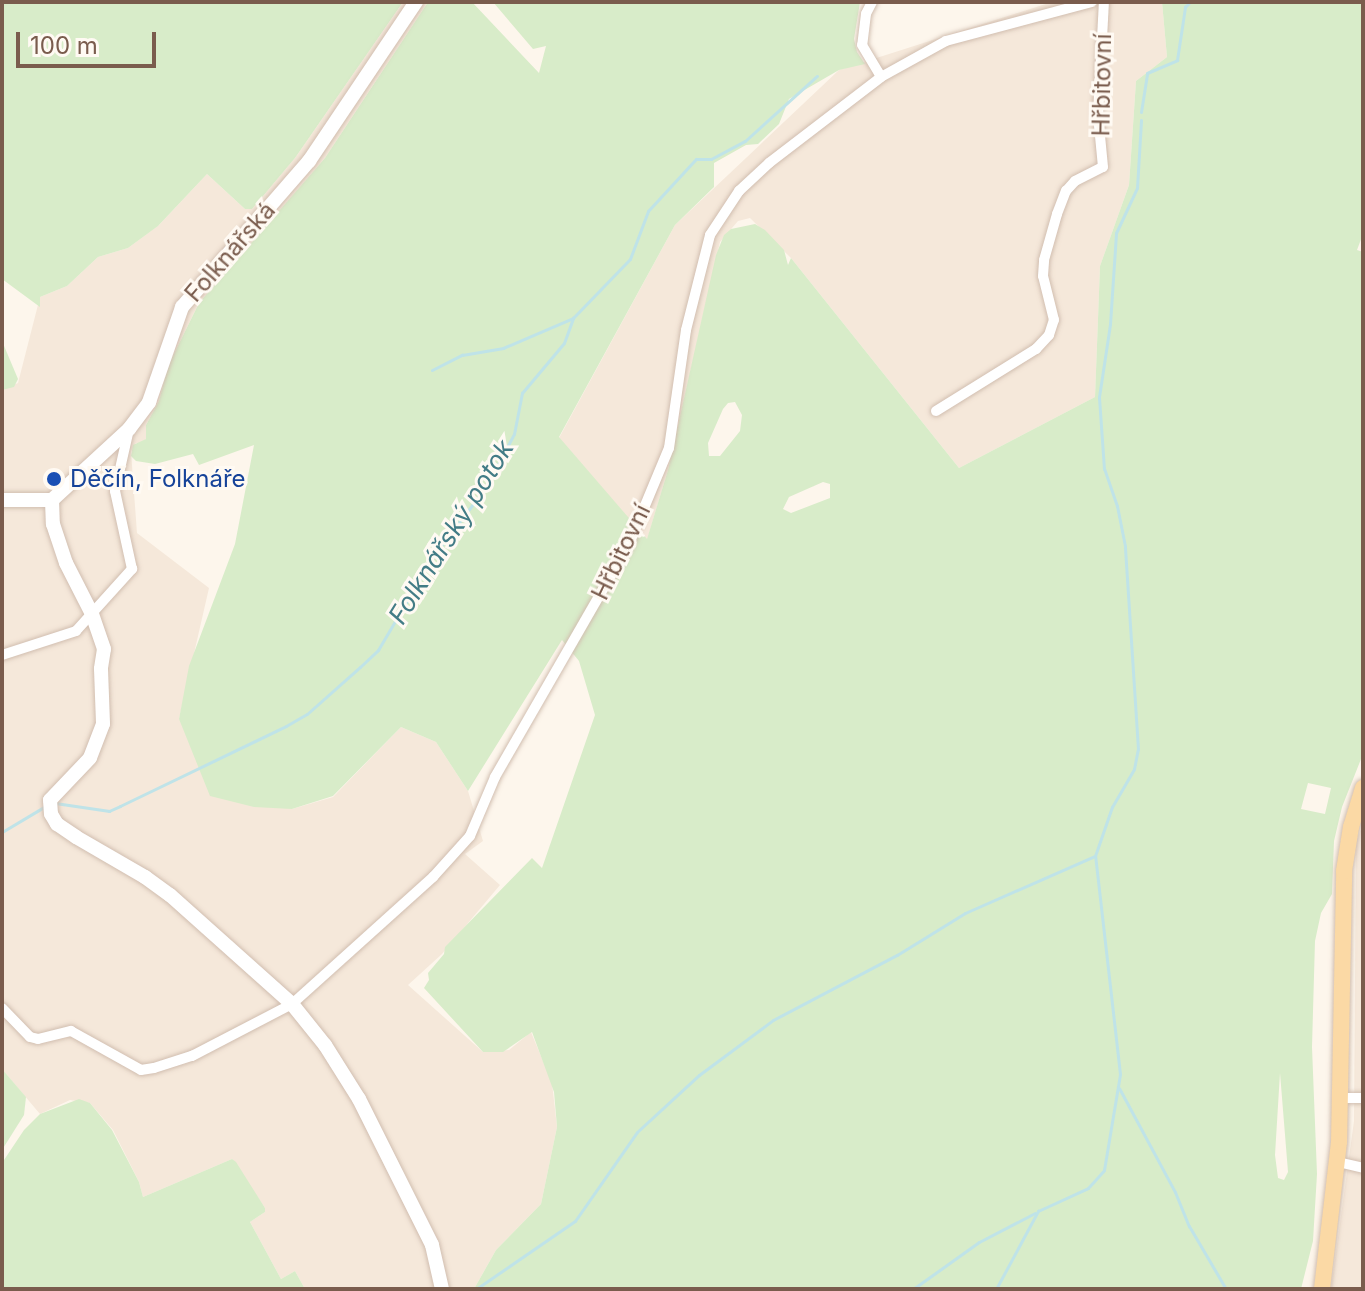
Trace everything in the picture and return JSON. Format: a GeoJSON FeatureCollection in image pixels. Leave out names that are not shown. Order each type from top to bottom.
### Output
{"type":"FeatureCollection","features":[{"type":"Feature","properties":{"kind":"main road"},"geometry":{"type":"LineString","coordinates":[[1322,1289],[1338,1162],[1344,871],[1351,827],[1363,788]]}},
{"type":"Feature","properties":{"kind":"street","name":"Folknářská"},"geometry":{"type":"LineString","coordinates":[[52,500],[129,429],[149,402],[182,307],[309,161],[416,2]]}},
{"type":"Feature","properties":{"kind":"street"},"geometry":{"type":"LineString","coordinates":[[872,2],[866,14],[862,45],[881,77]]}},
{"type":"Feature","properties":{"kind":"street","name":"Hřbitovní"},"geometry":{"type":"LineString","coordinates":[[2,1008],[30,1037],[38,1039],[71,1031],[141,1070],[192,1056],[292,1004],[433,877],[470,836],[495,777],[629,544],[669,448],[686,330],[710,235],[739,191],[769,163],[881,77],[946,41],[1092,2]]}},
{"type":"Feature","properties":{"kind":"street","name":"Hřbitovní"},"geometry":{"type":"LineString","coordinates":[[936,411],[1036,349],[1049,335],[1054,320],[1043,276],[1044,260],[1057,214],[1066,191],[1075,181],[1103,167],[1098,115],[1104,2]]}},
{"type":"Feature","properties":{"kind":"street"},"geometry":{"type":"LineString","coordinates":[[76,631],[132,569],[115,491],[129,429]]}},
{"type":"Feature","properties":{"kind":"street"},"geometry":{"type":"LineString","coordinates":[[2,500],[52,500],[53,524],[66,563],[92,614],[104,649],[103,724],[90,758],[50,800],[51,814],[57,824],[76,837],[170,895],[292,1004],[325,1045],[359,1099],[432,1245],[442,1289]]}},
{"type":"Feature","properties":{"kind":"street"},"geometry":{"type":"LineString","coordinates":[[2,655],[76,631],[98,634]]}},
{"type":"Feature","properties":{"kind":"street"},"geometry":{"type":"LineString","coordinates":[[1341,1098],[1363,1098]]}},
{"type":"Feature","properties":{"kind":"street"},"geometry":{"type":"LineString","coordinates":[[1338,1162],[1363,1168]]}},
{"type":"Feature","properties":{"kind":"shaded area"},"geometry":{"type":"Polygon","coordinates":[[[403,2],[428,2],[325,158],[197,307],[168,366],[159,401],[146,425],[146,439],[141,444],[136,443],[131,452],[137,533],[209,588],[179,719],[292,809],[333,797],[401,727],[436,742],[468,791],[483,841],[465,854],[500,885],[442,954],[408,985],[483,1052],[509,1050],[531,1032],[552,1083],[557,1127],[541,1204],[496,1250],[474,1289],[305,1289],[295,1271],[281,1279],[250,1222],[265,1212],[265,1208],[232,1159],[143,1197],[139,1182],[113,1130],[90,1103],[70,1100],[40,1114],[2,1069],[2,390],[18,383],[40,297],[67,286],[98,257],[128,248],[159,225],[207,174],[245,209],[252,209],[295,158],[403,2]]]}},
{"type":"Feature","properties":{"kind":"shaded area"},"geometry":{"type":"Polygon","coordinates":[[[1052,2],[1162,2],[1167,57],[1136,81],[1129,185],[1100,266],[1095,397],[959,468],[791,258],[750,218],[738,221],[720,242],[668,470],[647,540],[559,438],[675,225],[839,70],[1052,2]]]}},
{"type":"Feature","properties":{"kind":"shaded area"},"geometry":{"type":"Polygon","coordinates":[[[1363,824],[1363,1289],[1331,1289],[1354,1121],[1356,842],[1363,824]]]}},
{"type":"Feature","properties":{"kind":"green space"},"geometry":{"type":"Polygon","coordinates":[[[2,2],[403,2],[295,158],[252,209],[245,209],[207,174],[158,226],[128,248],[98,257],[67,286],[40,297],[40,307],[2,279],[2,2]]]}},
{"type":"Feature","properties":{"kind":"green space"},"geometry":{"type":"Polygon","coordinates":[[[428,2],[472,2],[539,73],[546,46],[533,49],[493,2],[860,2],[854,39],[857,52],[865,64],[839,70],[789,99],[779,124],[758,144],[746,145],[714,163],[714,187],[675,225],[559,437],[647,539],[668,470],[716,255],[724,235],[731,229],[755,224],[765,230],[784,250],[788,265],[791,258],[959,468],[1095,397],[1100,266],[1129,185],[1136,81],[1167,57],[1162,2],[1363,2],[1363,234],[1357,250],[1363,252],[1363,754],[1342,807],[1334,841],[1332,894],[1321,913],[1315,941],[1312,1047],[1317,1174],[1313,1241],[1301,1289],[474,1289],[496,1250],[541,1204],[557,1127],[554,1092],[532,1032],[503,1052],[483,1052],[424,988],[429,980],[428,973],[444,954],[445,947],[532,858],[542,868],[595,715],[579,661],[562,640],[468,791],[436,742],[401,727],[333,796],[292,809],[254,807],[210,796],[179,719],[189,666],[235,544],[254,445],[199,465],[193,454],[155,464],[136,461],[131,456],[133,445],[146,439],[146,425],[159,401],[168,366],[199,303],[325,158],[428,2]],[[735,402],[728,403],[708,443],[709,456],[720,456],[740,431],[742,415],[735,402]],[[823,482],[789,497],[783,509],[791,513],[830,498],[830,484],[823,482]],[[1308,783],[1301,809],[1325,814],[1331,788],[1308,783]],[[1280,1073],[1275,1155],[1278,1178],[1284,1180],[1288,1172],[1280,1073]]]}},
{"type":"Feature","properties":{"kind":"green space"},"geometry":{"type":"Polygon","coordinates":[[[2,341],[18,379],[14,387],[2,390],[2,341]]]}},
{"type":"Feature","properties":{"kind":"green space"},"geometry":{"type":"Polygon","coordinates":[[[2,1069],[26,1097],[24,1115],[2,1150],[2,1069]]]}},
{"type":"Feature","properties":{"kind":"green space"},"geometry":{"type":"Polygon","coordinates":[[[79,1099],[90,1103],[112,1130],[139,1182],[143,1197],[232,1159],[236,1162],[265,1208],[265,1212],[250,1222],[281,1279],[295,1271],[305,1289],[2,1289],[2,1163],[24,1130],[40,1114],[79,1099]]]}},
{"type":"Feature","properties":{"kind":"waterway"},"geometry":{"type":"LineString","coordinates":[[1141,112],[1147,73],[1177,60],[1185,7],[1190,2]]}},
{"type":"Feature","properties":{"kind":"waterway","name":"Folknářský potok"},"geometry":{"type":"LineString","coordinates":[[55,803],[109,811],[120,806],[307,714],[378,650],[434,555],[486,487],[514,434],[522,393],[564,343],[573,318],[630,259],[648,211],[696,159],[711,159],[745,141],[817,76]]}},
{"type":"Feature","properties":{"kind":"waterway"},"geometry":{"type":"LineString","coordinates":[[996,1289],[1038,1211],[1088,1188],[1104,1170],[1120,1074],[1095,856],[1112,807],[1134,769],[1138,749],[1125,546],[1117,506],[1104,469],[1099,397],[1110,324],[1116,233],[1137,188],[1141,120]]}},
{"type":"Feature","properties":{"kind":"waterway"},"geometry":{"type":"LineString","coordinates":[[432,370],[462,355],[503,348],[573,318]]}},
{"type":"Feature","properties":{"kind":"waterway","name":"Folknářský potok"},"geometry":{"type":"LineString","coordinates":[[2,832],[44,807]]}},
{"type":"Feature","properties":{"kind":"waterway"},"geometry":{"type":"LineString","coordinates":[[476,1289],[575,1221],[637,1132],[699,1075],[773,1020],[897,955],[965,913],[1095,856]]}},
{"type":"Feature","properties":{"kind":"waterway"},"geometry":{"type":"LineString","coordinates":[[1119,1088],[1175,1192],[1189,1226],[1226,1289]]}},
{"type":"Feature","properties":{"kind":"waterway"},"geometry":{"type":"LineString","coordinates":[[913,1289],[979,1242],[1035,1213]]}},
{"type":"Feature","properties":{"kind":"place","name":"Děčín, Folknáře"},"geometry":{"type":"Point","coordinates":[54,479]}}]}
